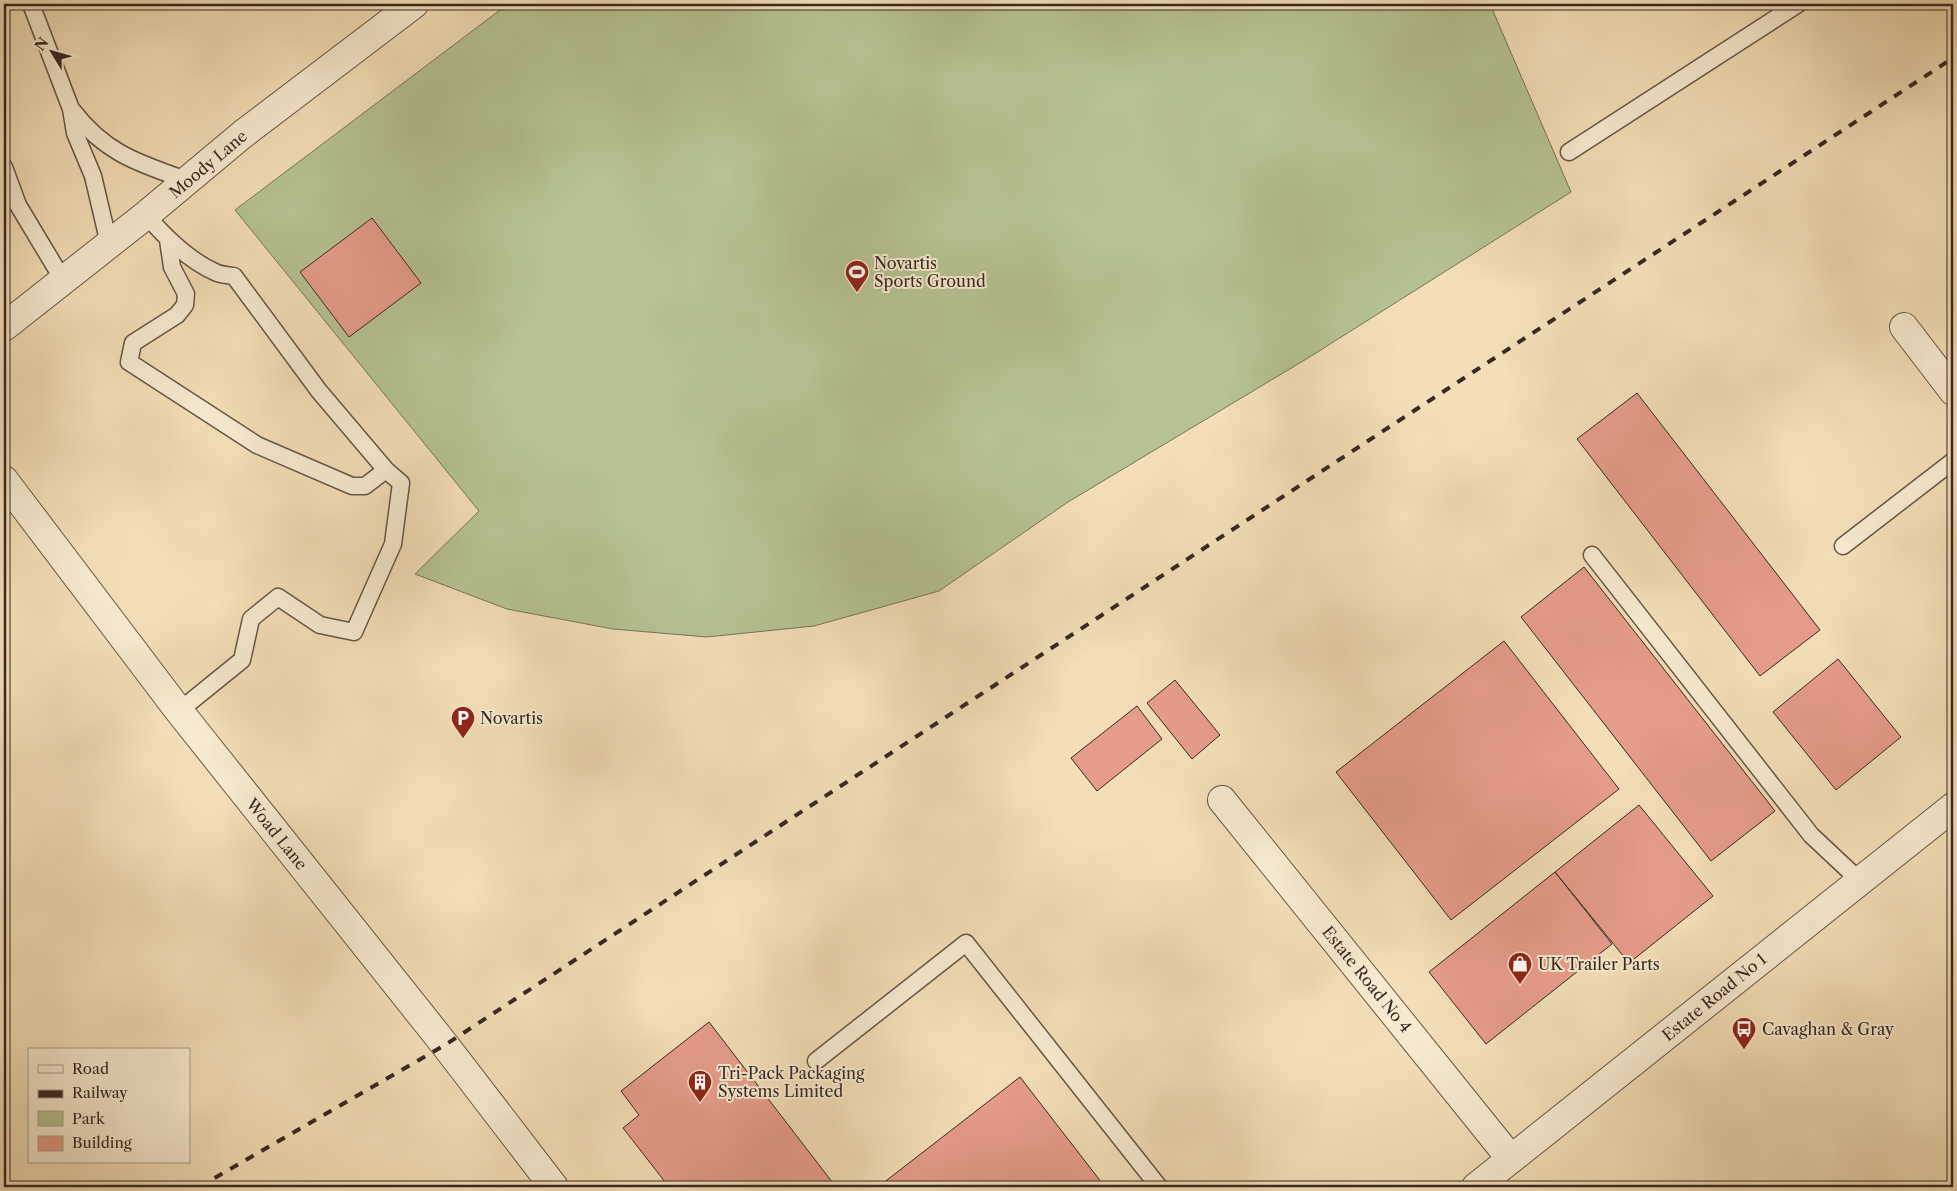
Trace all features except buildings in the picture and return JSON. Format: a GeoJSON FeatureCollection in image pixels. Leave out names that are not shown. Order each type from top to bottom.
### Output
{"type":"FeatureCollection","features":[{"type":"Feature","properties":{"kind":"street","name":"Moody Lane"},"geometry":{"type":"LineString","coordinates":[[4,327],[146,215],[243,134],[414,4]]}},
{"type":"Feature","properties":{"kind":"street"},"geometry":{"type":"LineString","coordinates":[[1904,327],[1953,392]]}},
{"type":"Feature","properties":{"kind":"street","name":"Woad Lane"},"geometry":{"type":"LineString","coordinates":[[4,480],[180,711],[445,1045],[554,1187]]}},
{"type":"Feature","properties":{"kind":"street","name":"Estate Road No 4"},"geometry":{"type":"LineString","coordinates":[[1222,800],[1511,1159]]}},
{"type":"Feature","properties":{"kind":"street","name":"Estate Road No 1"},"geometry":{"type":"LineString","coordinates":[[1476,1187],[1953,807]]}},
{"type":"Feature","properties":{"kind":"lane"},"geometry":{"type":"LineString","coordinates":[[31,4],[71,109],[75,133],[93,176],[110,244]]}},
{"type":"Feature","properties":{"kind":"lane"},"geometry":{"type":"LineString","coordinates":[[1569,152],[1798,4]]}},
{"type":"Feature","properties":{"kind":"lane"},"geometry":{"type":"LineString","coordinates":[[71,109],[86,128],[101,142],[118,153],[186,180]]}},
{"type":"Feature","properties":{"kind":"lane"},"geometry":{"type":"LineString","coordinates":[[4,167],[18,205],[63,280]]}},
{"type":"Feature","properties":{"kind":"lane"},"geometry":{"type":"LineString","coordinates":[[146,215],[168,240],[216,273],[234,276],[319,391],[386,470],[400,483],[393,544],[354,632],[320,625],[278,597],[251,619],[242,660],[180,711]]}},
{"type":"Feature","properties":{"kind":"lane"},"geometry":{"type":"LineString","coordinates":[[168,240],[172,267],[186,294],[185,305],[176,315],[133,343],[129,362],[257,445],[352,486],[364,486],[386,470]]}},
{"type":"Feature","properties":{"kind":"lane"},"geometry":{"type":"LineString","coordinates":[[1843,546],[1953,461]]}},
{"type":"Feature","properties":{"kind":"lane"},"geometry":{"type":"LineString","coordinates":[[1592,555],[1811,835],[1860,881]]}},
{"type":"Feature","properties":{"kind":"lane"},"geometry":{"type":"LineString","coordinates":[[816,1061],[966,943],[1159,1187]]}},
{"type":"Feature","properties":{"kind":"green space","name":"Novartis Sports Ground"},"geometry":{"type":"Polygon","coordinates":[[[508,4],[1490,4],[1571,192],[1308,358],[1068,502],[939,591],[814,626],[707,637],[613,629],[507,609],[415,574],[479,511],[235,210],[508,4]]]}},
{"type":"Feature","properties":{"kind":"railway"},"geometry":{"type":"LineString","coordinates":[[199,1187],[445,1045],[1953,58]]}},
{"type":"Feature","properties":{"kind":"place","name":"Novartis Sports Ground"},"geometry":{"type":"Point","coordinates":[857,293]}},
{"type":"Feature","properties":{"kind":"place","name":"Novartis"},"geometry":{"type":"Point","coordinates":[463,739]}},
{"type":"Feature","properties":{"kind":"place","name":"UK Trailer Parts"},"geometry":{"type":"Point","coordinates":[1520,985]}},
{"type":"Feature","properties":{"kind":"place","name":"Cavaghan & Gray"},"geometry":{"type":"Point","coordinates":[1744,1050]}},
{"type":"Feature","properties":{"kind":"place","name":"Tri-Pack Packaging Systems Limited"},"geometry":{"type":"Point","coordinates":[700,1103]}}]}
